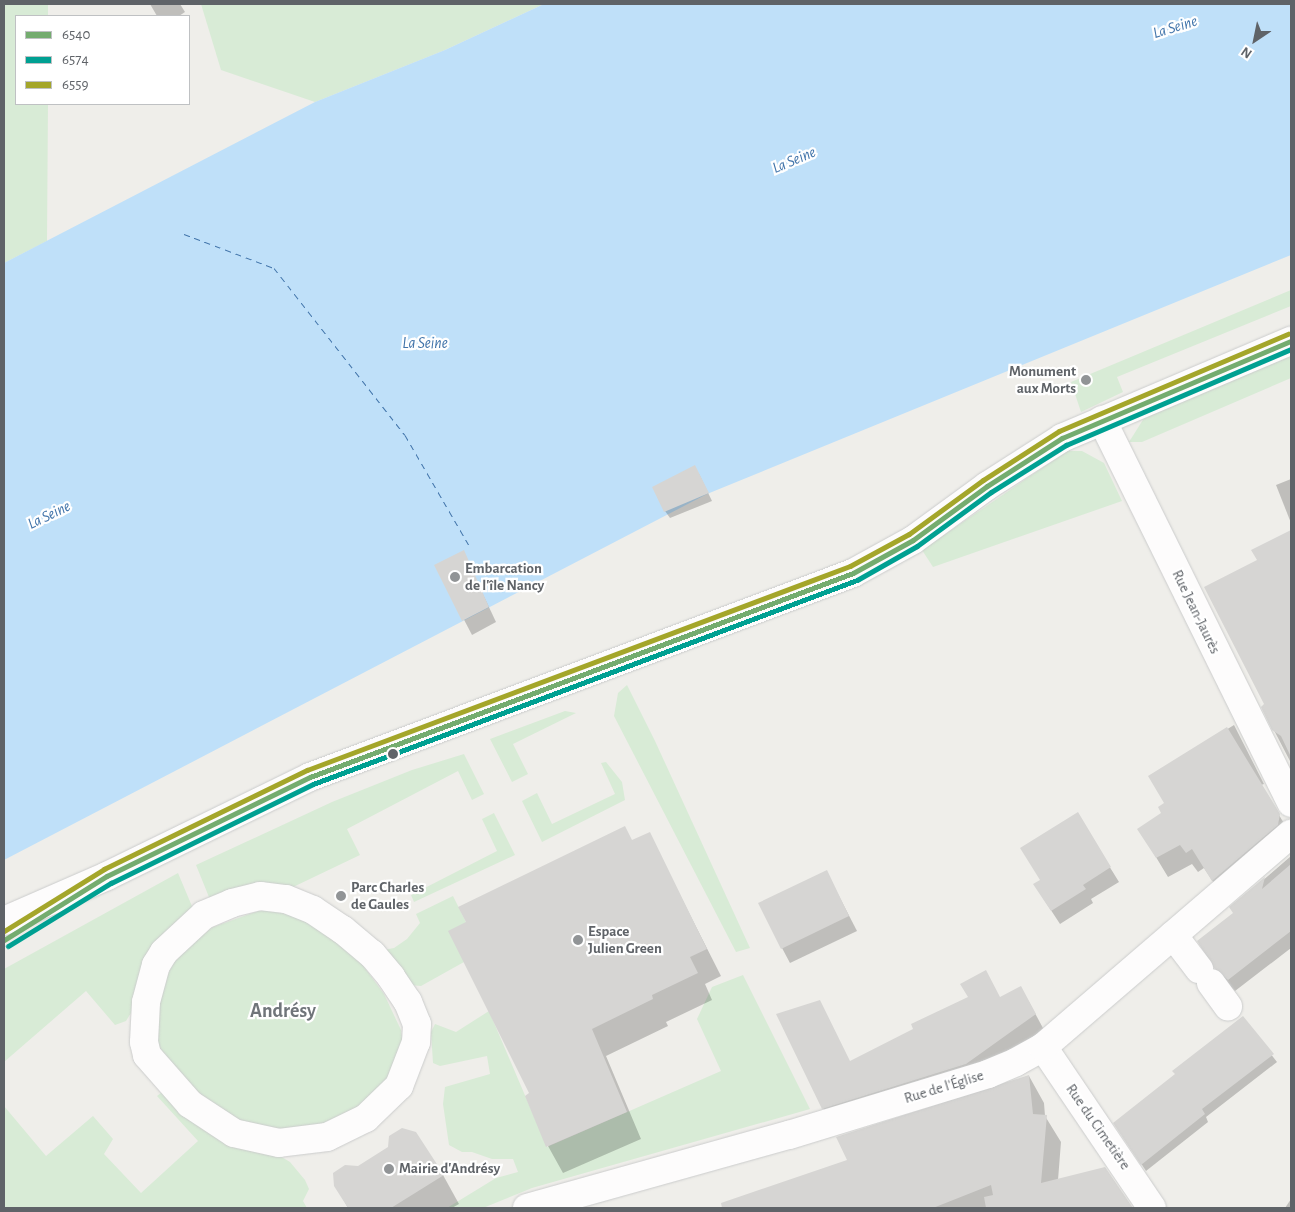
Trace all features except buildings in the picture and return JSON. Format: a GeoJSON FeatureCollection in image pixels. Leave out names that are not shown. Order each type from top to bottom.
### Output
{"type":"FeatureCollection","features":[{"type":"Feature","properties":{"kind":"street"},"geometry":{"type":"LineString","coordinates":[[4,921],[107,876],[310,777],[854,573],[914,540],[1054,442],[1291,340]]}},
{"type":"Feature","properties":{"kind":"street","name":"Rue Jean-Jaurès"},"geometry":{"type":"LineString","coordinates":[[1102,420],[1291,803]]}},
{"type":"Feature","properties":{"kind":"street","name":"Rue de l'Église"},"geometry":{"type":"LineString","coordinates":[[527,1208],[788,1135],[988,1074],[1042,1047],[1291,834]]}},
{"type":"Feature","properties":{"kind":"street"},"geometry":{"type":"LineString","coordinates":[[4,940],[107,876]]}},
{"type":"Feature","properties":{"kind":"street"},"geometry":{"type":"LineString","coordinates":[[260,896],[286,899],[321,915],[372,954],[408,1002],[417,1024],[416,1042],[408,1068],[399,1086],[386,1102],[344,1130],[304,1141],[279,1143],[234,1133],[190,1104],[170,1084],[147,1055],[144,1042],[146,1002],[156,965],[164,952],[204,916],[232,903],[260,896]]}},
{"type":"Feature","properties":{"kind":"street"},"geometry":{"type":"LineString","coordinates":[[1173,935],[1228,1006]]}},
{"type":"Feature","properties":{"kind":"street","name":"Rue du Cimetière"},"geometry":{"type":"LineString","coordinates":[[1042,1047],[1152,1208]]}},
{"type":"Feature","properties":{"kind":"green space"},"geometry":{"type":"Polygon","coordinates":[[[4,4],[48,4],[48,15],[15,15],[15,105],[48,105],[47,241],[4,263],[4,4]]]}},
{"type":"Feature","properties":{"kind":"green space"},"geometry":{"type":"Polygon","coordinates":[[[201,4],[544,4],[445,50],[315,102],[221,70],[201,4]]]}},
{"type":"Feature","properties":{"kind":"green space"},"geometry":{"type":"Polygon","coordinates":[[[1291,290],[1291,306],[1117,377],[1123,392],[1081,412],[1071,382],[1291,290]]]}},
{"type":"Feature","properties":{"kind":"green space"},"geometry":{"type":"Polygon","coordinates":[[[1291,355],[1291,378],[1142,442],[1129,442],[1146,415],[1291,355]]]}},
{"type":"Feature","properties":{"kind":"green space"},"geometry":{"type":"Polygon","coordinates":[[[1067,451],[1082,451],[1104,463],[1122,501],[933,567],[922,550],[1067,451]]]}},
{"type":"Feature","properties":{"kind":"green space"},"geometry":{"type":"Polygon","coordinates":[[[627,685],[655,741],[750,948],[736,952],[614,716],[618,693],[627,685]]]}},
{"type":"Feature","properties":{"kind":"green space"},"geometry":{"type":"Polygon","coordinates":[[[565,711],[576,713],[513,744],[528,774],[512,782],[490,739],[565,711]]]}},
{"type":"Feature","properties":{"kind":"green space"},"geometry":{"type":"Polygon","coordinates":[[[464,754],[484,794],[472,800],[458,771],[347,829],[360,855],[291,888],[211,902],[196,865],[332,802],[412,770],[464,754]]]}},
{"type":"Feature","properties":{"kind":"green space"},"geometry":{"type":"Polygon","coordinates":[[[606,762],[622,782],[625,800],[542,842],[522,801],[537,793],[552,824],[615,794],[601,763],[606,762]]]}},
{"type":"Feature","properties":{"kind":"green space"},"geometry":{"type":"Polygon","coordinates":[[[494,813],[515,855],[414,902],[411,895],[497,851],[482,819],[494,813]]]}},
{"type":"Feature","properties":{"kind":"green space"},"geometry":{"type":"Polygon","coordinates":[[[178,873],[194,911],[126,1021],[115,1025],[86,991],[4,1062],[4,969],[178,873]]]}},
{"type":"Feature","properties":{"kind":"green space"},"geometry":{"type":"Polygon","coordinates":[[[453,896],[466,922],[464,962],[421,986],[410,985],[378,951],[394,948],[407,939],[420,923],[416,914],[453,896]]]}},
{"type":"Feature","properties":{"kind":"green space"},"geometry":{"type":"Polygon","coordinates":[[[264,909],[312,920],[351,949],[384,994],[401,1030],[403,1046],[397,1068],[364,1105],[328,1127],[256,1133],[202,1103],[163,1058],[152,1034],[164,982],[174,962],[189,944],[213,927],[264,909]]]}},
{"type":"Feature","properties":{"kind":"green space"},"geometry":{"type":"Polygon","coordinates":[[[743,975],[810,1109],[532,1188],[483,1208],[447,1208],[496,1178],[518,1172],[513,1159],[492,1159],[472,1152],[462,1152],[449,1145],[443,1104],[445,1087],[490,1074],[487,1056],[440,1066],[433,1063],[431,1032],[435,1024],[456,1032],[489,1011],[547,1147],[721,1071],[697,1019],[712,987],[743,975]]]}},
{"type":"Feature","properties":{"kind":"green space"},"geometry":{"type":"Polygon","coordinates":[[[166,1089],[290,1162],[305,1180],[309,1189],[303,1201],[307,1208],[4,1208],[4,1106],[46,1156],[93,1116],[113,1139],[104,1154],[141,1193],[198,1141],[157,1096],[166,1089]]]}},
{"type":"Feature","properties":{"kind":"water","name":"La Seine"},"geometry":{"type":"Polygon","coordinates":[[[544,4],[1291,4],[1291,255],[707,494],[4,860],[4,263],[315,102],[445,50],[544,4]]]}},
{"type":"Feature","properties":{"kind":"ferry route"},"geometry":{"type":"LineString","coordinates":[[184,234],[274,268],[405,435],[470,547]]}},
{"type":"Feature","properties":{"kind":"transit line","name":"6559"},"geometry":{"type":"LineString","coordinates":[[4,931],[104,869],[307,770],[850,566],[909,534],[983,480],[1059,431],[1288,334]]}},
{"type":"Feature","properties":{"kind":"transit line","name":"6540"},"geometry":{"type":"LineString","coordinates":[[4,940],[107,876],[310,777],[853,573],[913,540],[987,486],[1062,438],[1291,341]]}},
{"type":"Feature","properties":{"kind":"transit line","name":"6574"},"geometry":{"type":"LineString","coordinates":[[8,946],[111,883],[313,784],[857,580],[917,546],[991,492],[1066,445],[1291,349]]}},
{"type":"Feature","properties":{"kind":"place","name":"Monument aux Morts"},"geometry":{"type":"Point","coordinates":[1086,380]}},
{"type":"Feature","properties":{"kind":"place","name":"Embarcation de l'île Nancy"},"geometry":{"type":"Point","coordinates":[455,577]}},
{"type":"Feature","properties":{"kind":"place","name":"Parc Charles de Gaules"},"geometry":{"type":"Point","coordinates":[341,896]}},
{"type":"Feature","properties":{"kind":"place","name":"Espace Julien Green"},"geometry":{"type":"Point","coordinates":[578,940]}},
{"type":"Feature","properties":{"kind":"place","name":"Mairie d'Andrésy"},"geometry":{"type":"Point","coordinates":[389,1169]}},
{"type":"Feature","properties":{"kind":"district","name":"Andrésy"},"geometry":{"type":"Point","coordinates":[283,1011]}}]}
